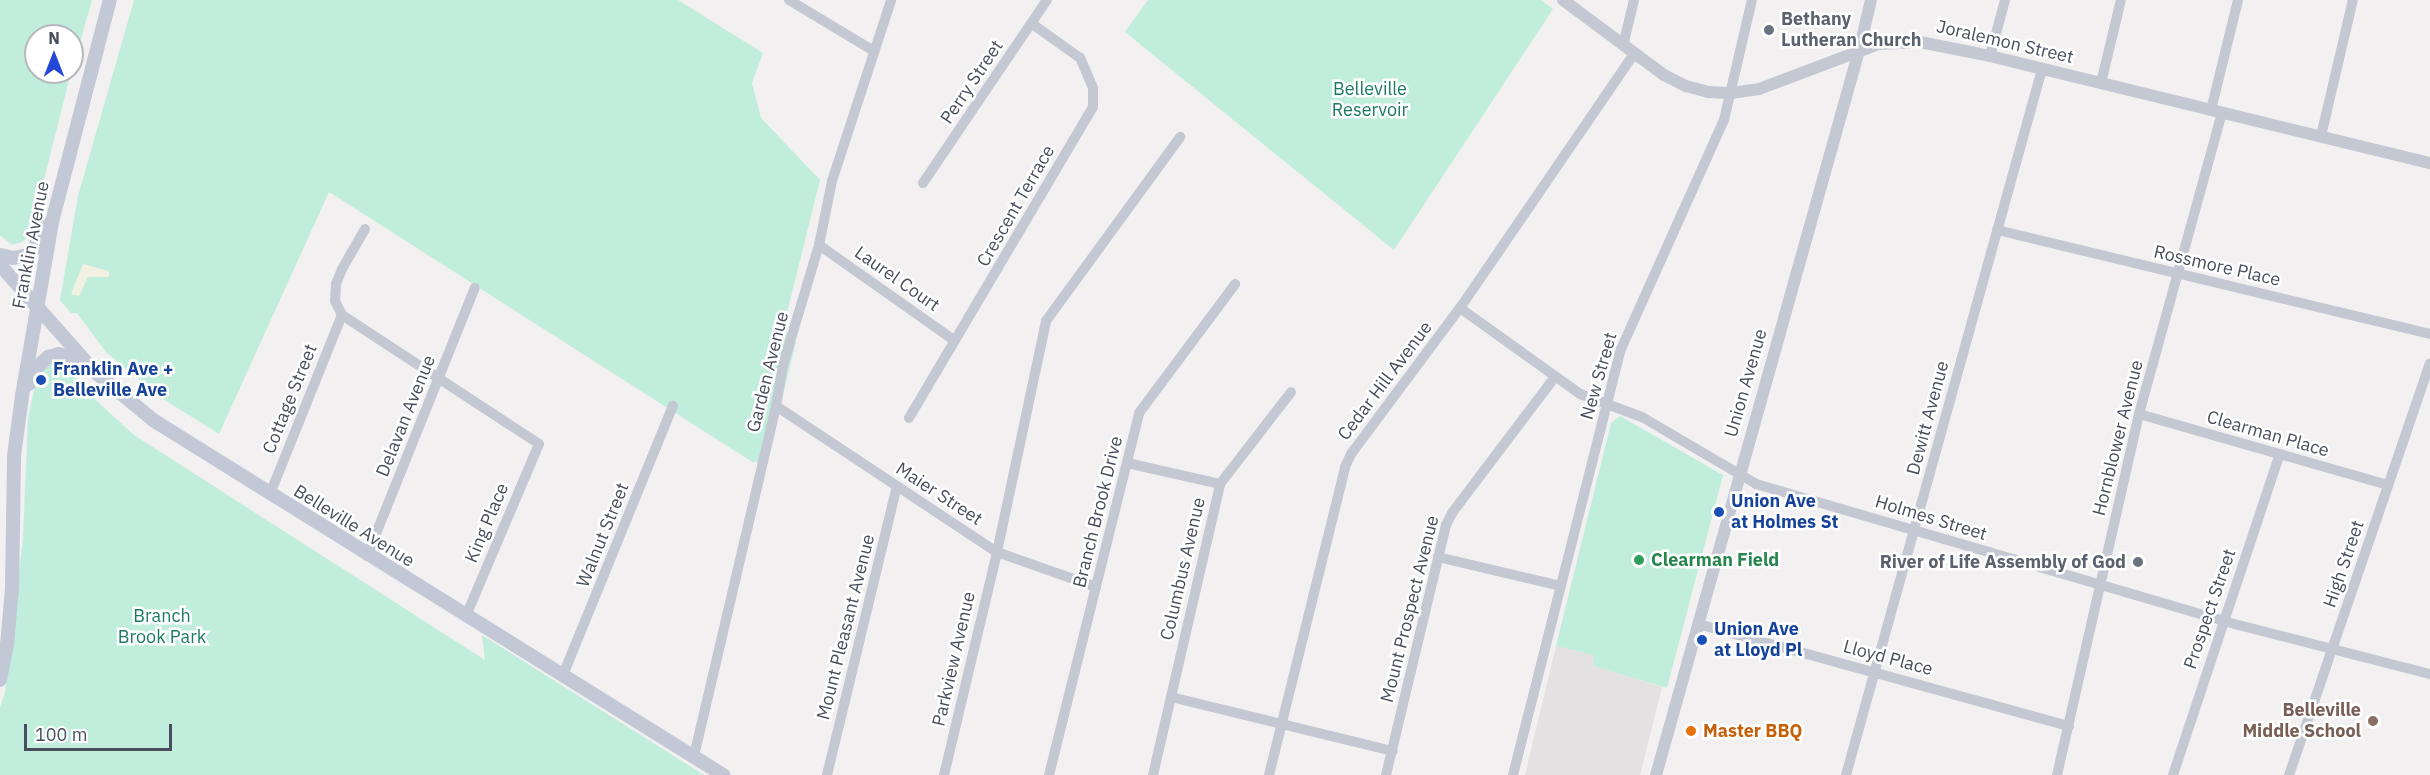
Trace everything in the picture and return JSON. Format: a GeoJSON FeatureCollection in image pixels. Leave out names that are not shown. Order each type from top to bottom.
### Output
{"type":"FeatureCollection","features":[{"type":"Feature","properties":{"kind":"main road","name":"Franklin Avenue"},"geometry":{"type":"LineString","coordinates":[[0,680],[7,645],[6,589],[14,456],[22,396],[52,222],[110,0]]}},
{"type":"Feature","properties":{"kind":"main road"},"geometry":{"type":"LineString","coordinates":[[0,255],[13,258],[28,255],[35,248],[40,233],[52,222]]}},
{"type":"Feature","properties":{"kind":"main road","name":"Belleville Avenue"},"geometry":{"type":"LineString","coordinates":[[0,265],[94,371],[153,420],[723,775]]}},
{"type":"Feature","properties":{"kind":"main road"},"geometry":{"type":"LineString","coordinates":[[22,396],[37,367],[48,357],[59,354],[94,371]]}},
{"type":"Feature","properties":{"kind":"street"},"geometry":{"type":"LineString","coordinates":[[789,0],[874,51]]}},
{"type":"Feature","properties":{"kind":"street","name":"Garden Avenue"},"geometry":{"type":"LineString","coordinates":[[694,756],[776,406],[783,365],[819,245],[832,182],[891,0]]}},
{"type":"Feature","properties":{"kind":"street","name":"Perry Street"},"geometry":{"type":"LineString","coordinates":[[923,183],[1047,0]]}},
{"type":"Feature","properties":{"kind":"street","name":"Joralemon Street"},"geometry":{"type":"LineString","coordinates":[[1563,0],[1634,54],[1686,86],[1709,92],[1731,93],[1759,89],[1859,51],[1890,43],[1920,42],[1990,56],[2430,162]]}},
{"type":"Feature","properties":{"kind":"street"},"geometry":{"type":"LineString","coordinates":[[1623,46],[1634,0]]}},
{"type":"Feature","properties":{"kind":"street","name":"New Street"},"geometry":{"type":"LineString","coordinates":[[1513,775],[1621,349],[1724,120],[1752,0]]}},
{"type":"Feature","properties":{"kind":"street","name":"Union Avenue"},"geometry":{"type":"LineString","coordinates":[[1656,775],[1859,51],[1871,0]]}},
{"type":"Feature","properties":{"kind":"street"},"geometry":{"type":"LineString","coordinates":[[1990,56],[2005,0]]}},
{"type":"Feature","properties":{"kind":"street"},"geometry":{"type":"LineString","coordinates":[[2101,83],[2121,0]]}},
{"type":"Feature","properties":{"kind":"street","name":"Hornblower Avenue"},"geometry":{"type":"LineString","coordinates":[[2057,775],[2139,414],[2178,273],[2217,111],[2238,0]]}},
{"type":"Feature","properties":{"kind":"street"},"geometry":{"type":"LineString","coordinates":[[2321,136],[2353,0]]}},
{"type":"Feature","properties":{"kind":"street","name":"Crescent Terrace"},"geometry":{"type":"LineString","coordinates":[[909,418],[1093,107],[1093,88],[1080,58],[1031,23]]}},
{"type":"Feature","properties":{"kind":"street","name":"Cedar Hill Avenue"},"geometry":{"type":"LineString","coordinates":[[1269,775],[1345,467],[1351,454],[1460,308],[1634,54]]}},
{"type":"Feature","properties":{"kind":"street","name":"Dewitt Avenue"},"geometry":{"type":"LineString","coordinates":[[1846,775],[2042,69]]}},
{"type":"Feature","properties":{"kind":"street","name":"Parkview Avenue"},"geometry":{"type":"LineString","coordinates":[[944,775],[997,552],[1046,321],[1180,136]]}},
{"type":"Feature","properties":{"kind":"street"},"geometry":{"type":"LineString","coordinates":[[365,230],[342,269],[336,284],[335,301],[342,315],[440,378]]}},
{"type":"Feature","properties":{"kind":"street","name":"Rossmore Place"},"geometry":{"type":"LineString","coordinates":[[1997,230],[2430,334]]}},
{"type":"Feature","properties":{"kind":"street","name":"Laurel Court"},"geometry":{"type":"LineString","coordinates":[[819,245],[955,341]]}},
{"type":"Feature","properties":{"kind":"street","name":"Branch Brook Drive"},"geometry":{"type":"LineString","coordinates":[[1049,775],[1139,412],[1235,284]]}},
{"type":"Feature","properties":{"kind":"street","name":"Delavan Avenue"},"geometry":{"type":"LineString","coordinates":[[368,556],[476,288]]}},
{"type":"Feature","properties":{"kind":"street","name":"Holmes Street"},"geometry":{"type":"LineString","coordinates":[[1460,308],[1581,394],[1642,417],[1756,484],[2223,621],[2430,674]]}},
{"type":"Feature","properties":{"kind":"street","name":"Cottage Street"},"geometry":{"type":"LineString","coordinates":[[270,494],[342,315]]}},
{"type":"Feature","properties":{"kind":"street","name":"High Street"},"geometry":{"type":"LineString","coordinates":[[2289,775],[2430,363]]}},
{"type":"Feature","properties":{"kind":"street","name":"Mount Prospect Avenue"},"geometry":{"type":"LineString","coordinates":[[1386,775],[1446,525],[1452,513],[1555,377]]}},
{"type":"Feature","properties":{"kind":"street","name":"King Place"},"geometry":{"type":"LineString","coordinates":[[440,378],[539,444],[466,616]]}},
{"type":"Feature","properties":{"kind":"street","name":"Columbus Avenue"},"geometry":{"type":"LineString","coordinates":[[1153,775],[1220,484],[1291,392]]}},
{"type":"Feature","properties":{"kind":"street","name":"Walnut Street"},"geometry":{"type":"LineString","coordinates":[[563,675],[673,406]]}},
{"type":"Feature","properties":{"kind":"street","name":"Maier Street"},"geometry":{"type":"LineString","coordinates":[[776,406],[997,552],[1096,587]]}},
{"type":"Feature","properties":{"kind":"street","name":"Clearman Place"},"geometry":{"type":"LineString","coordinates":[[2139,414],[2388,485]]}},
{"type":"Feature","properties":{"kind":"street","name":"Prospect Street"},"geometry":{"type":"LineString","coordinates":[[2173,775],[2280,454]]}},
{"type":"Feature","properties":{"kind":"street"},"geometry":{"type":"LineString","coordinates":[[1127,463],[1220,484]]}},
{"type":"Feature","properties":{"kind":"street","name":"Mount Pleasant Avenue"},"geometry":{"type":"LineString","coordinates":[[827,775],[897,486]]}},
{"type":"Feature","properties":{"kind":"street"},"geometry":{"type":"LineString","coordinates":[[1438,557],[1561,586]]}},
{"type":"Feature","properties":{"kind":"street","name":"Lloyd Place"},"geometry":{"type":"LineString","coordinates":[[1698,624],[2069,726]]}},
{"type":"Feature","properties":{"kind":"street"},"geometry":{"type":"LineString","coordinates":[[1172,697],[1392,751]]}},
{"type":"Feature","properties":{"kind":"shaded area"},"geometry":{"type":"Polygon","coordinates":[[[1556,646],[1593,655],[1595,666],[1662,687],[1640,775],[1525,775],[1556,646]]]}},
{"type":"Feature","properties":{"kind":"green space"},"geometry":{"type":"Polygon","coordinates":[[[0,0],[92,0],[84,28],[84,24],[24,24],[24,84],[68,84],[30,235],[22,242],[12,245],[0,235],[0,0]]]}},
{"type":"Feature","properties":{"kind":"green space"},"geometry":{"type":"Polygon","coordinates":[[[134,0],[678,0],[763,53],[752,83],[761,118],[820,180],[783,329],[796,342],[765,467],[755,461],[754,463],[329,192],[219,434],[160,397],[106,352],[77,313],[71,313],[60,300],[78,196],[134,0]]]}},
{"type":"Feature","properties":{"kind":"green space","name":"Belleville Reservoir"},"geometry":{"type":"Polygon","coordinates":[[[1148,0],[1541,0],[1553,9],[1394,250],[1125,32],[1148,0]]]}},
{"type":"Feature","properties":{"kind":"green space","name":"Branch Brook Park"},"geometry":{"type":"Polygon","coordinates":[[[60,358],[87,392],[134,435],[485,660],[482,635],[704,775],[0,775],[0,707],[5,692],[23,538],[28,418],[40,363],[60,358]]]}},
{"type":"Feature","properties":{"kind":"green space","name":"Clearman Field"},"geometry":{"type":"Polygon","coordinates":[[[1620,416],[1723,475],[1667,688],[1594,666],[1593,655],[1556,646],[1611,423],[1620,416]]]}},
{"type":"Feature","properties":{"kind":"sand"},"geometry":{"type":"Polygon","coordinates":[[[83,264],[109,271],[109,277],[88,277],[79,296],[71,294],[83,264]]]}},
{"type":"Feature","properties":{"kind":"place","name":"Bethany Lutheran Church"},"geometry":{"type":"Point","coordinates":[1769,30]}},
{"type":"Feature","properties":{"kind":"place","name":"Franklin Ave + Belleville Ave"},"geometry":{"type":"Point","coordinates":[41,380]}},
{"type":"Feature","properties":{"kind":"place","name":"Union Ave at Holmes St"},"geometry":{"type":"Point","coordinates":[1719,512]}},
{"type":"Feature","properties":{"kind":"place","name":"Clearman Field"},"geometry":{"type":"Point","coordinates":[1639,560]}},
{"type":"Feature","properties":{"kind":"place","name":"River of Life Assembly of God"},"geometry":{"type":"Point","coordinates":[2138,562]}},
{"type":"Feature","properties":{"kind":"place","name":"Union Ave at Lloyd Pl"},"geometry":{"type":"Point","coordinates":[1702,640]}},
{"type":"Feature","properties":{"kind":"place","name":"Belleville Middle School"},"geometry":{"type":"Point","coordinates":[2373,721]}},
{"type":"Feature","properties":{"kind":"place","name":"Master BBQ"},"geometry":{"type":"Point","coordinates":[1691,731]}}]}
